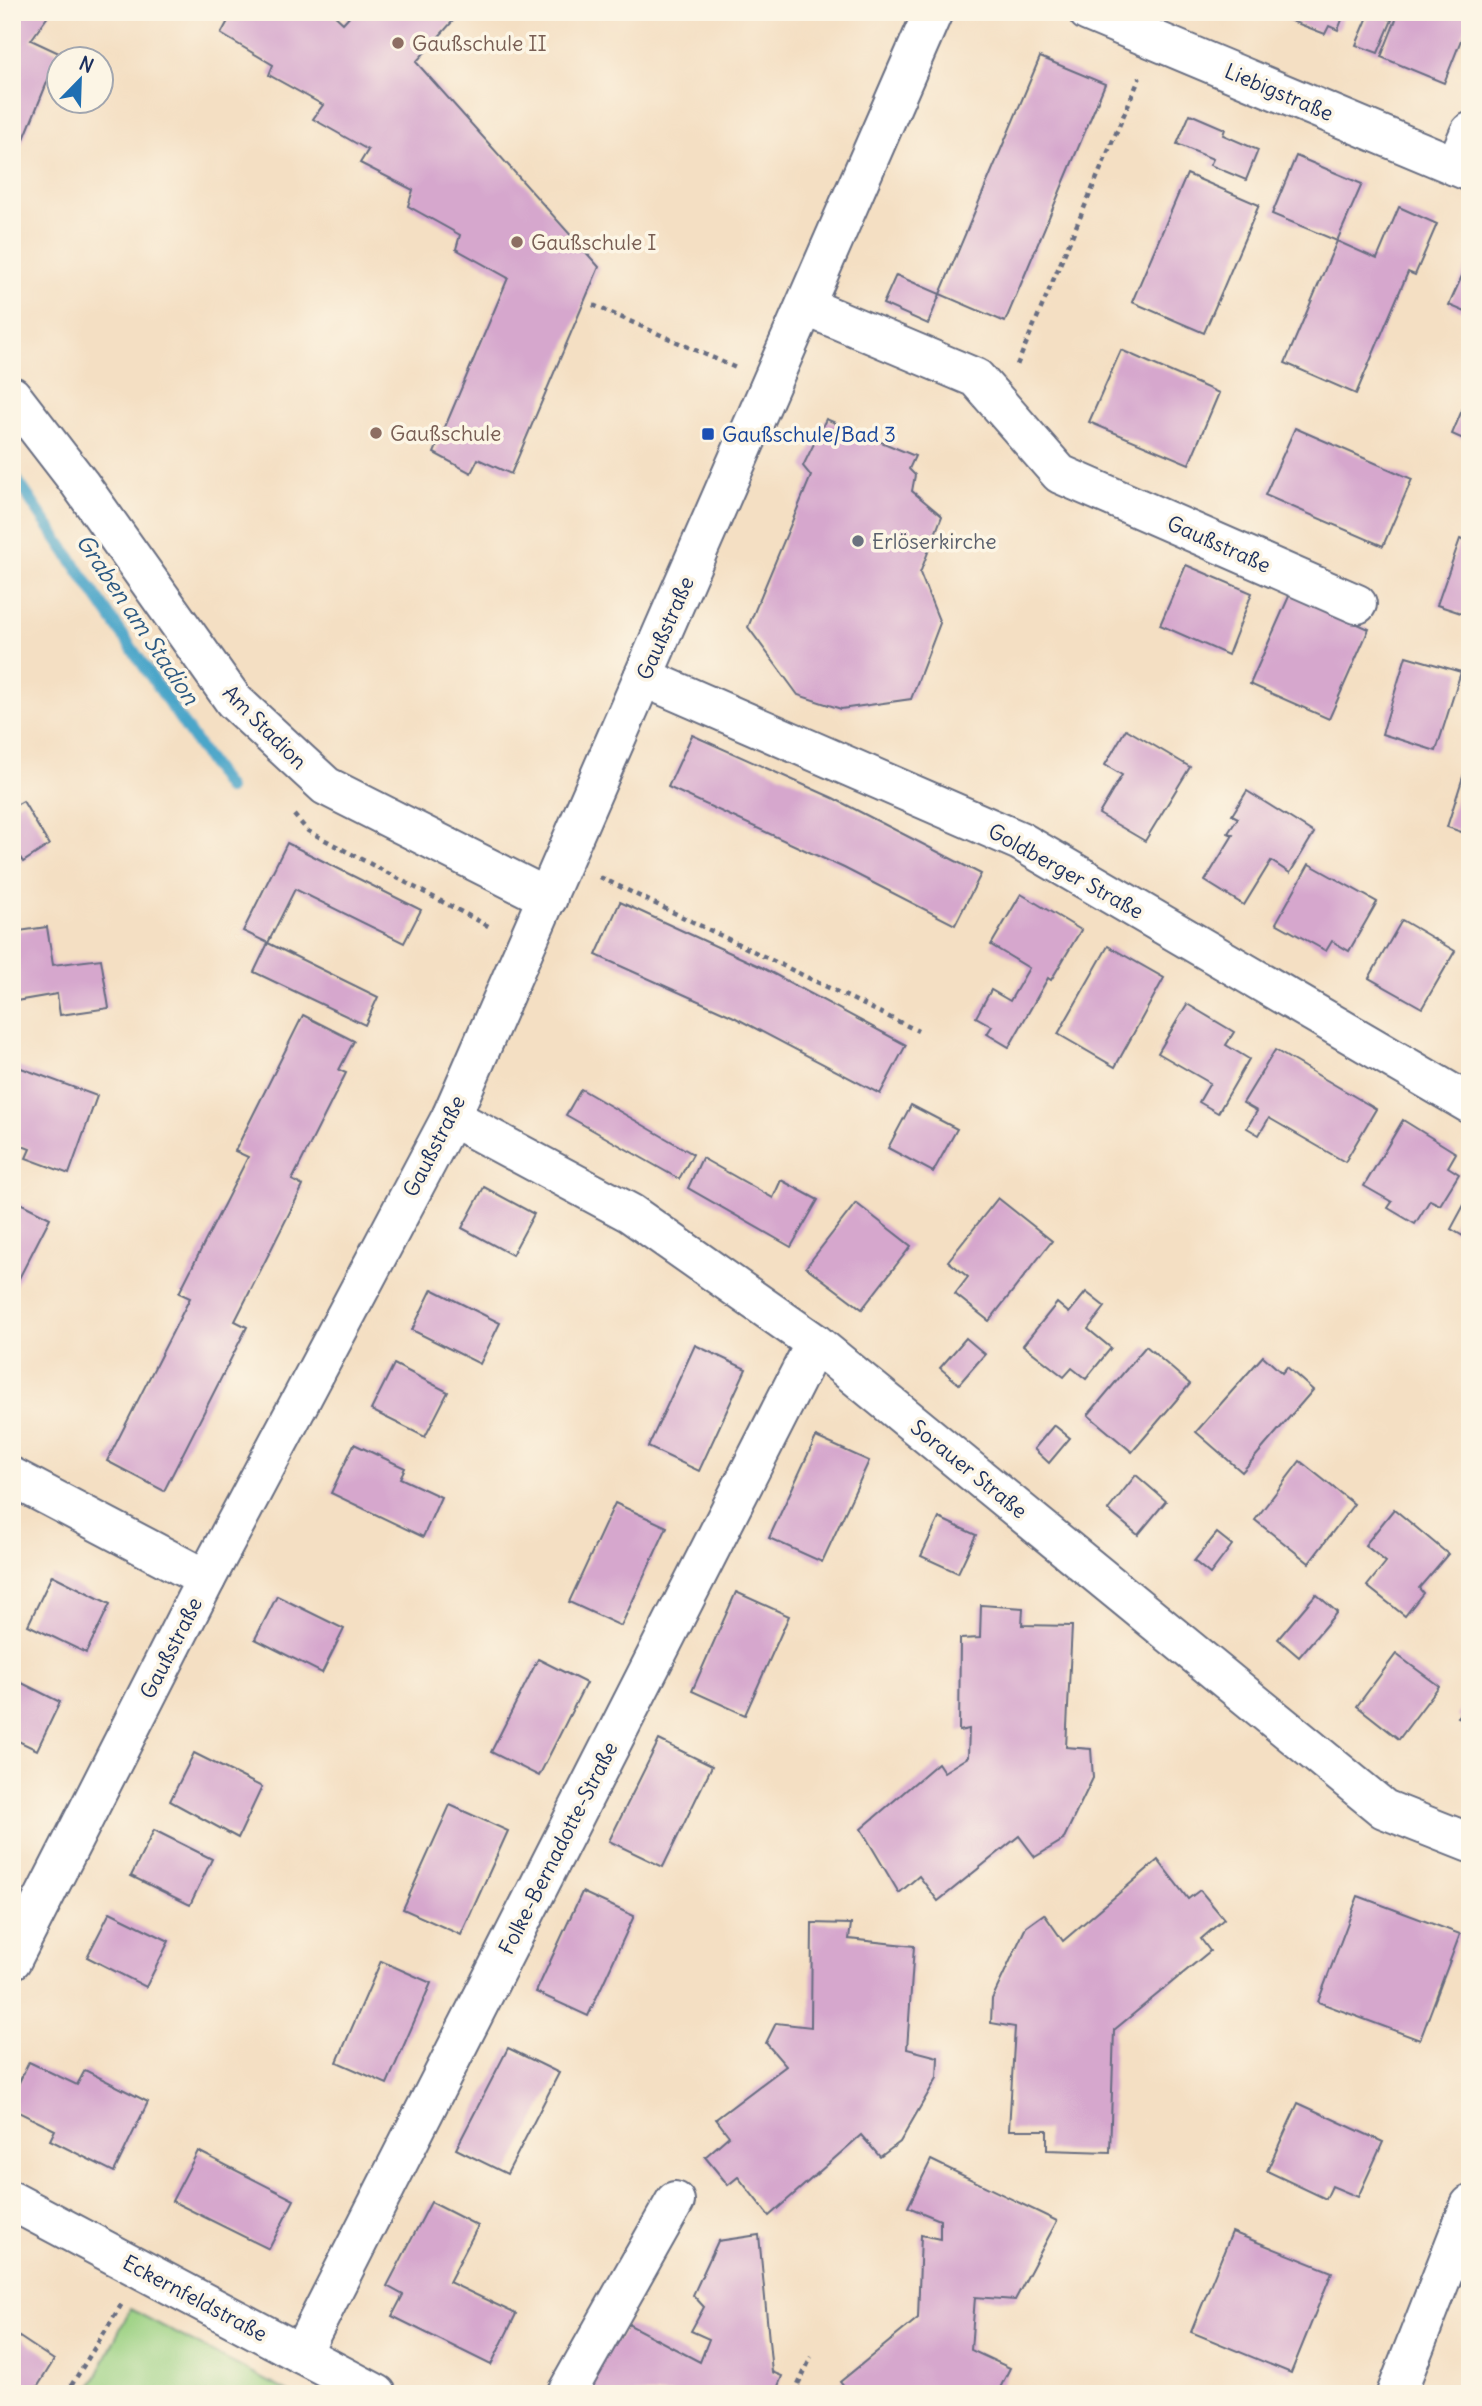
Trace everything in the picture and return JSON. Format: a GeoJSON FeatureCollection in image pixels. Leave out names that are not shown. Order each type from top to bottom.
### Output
{"type":"FeatureCollection","features":[{"type":"Feature","properties":{"kind":"street","name":"Gaußstraße"},"geometry":{"type":"LineString","coordinates":[[12,1960],[206,1579],[451,1116],[933,12]]}},
{"type":"Feature","properties":{"kind":"street","name":"Liebigstraße"},"geometry":{"type":"LineString","coordinates":[[1088,12],[1465,157]]}},
{"type":"Feature","properties":{"kind":"street","name":"Gaußstraße"},"geometry":{"type":"LineString","coordinates":[[805,306],[976,378],[1060,474],[1357,604]]}},
{"type":"Feature","properties":{"kind":"street","name":"Am Stadion"},"geometry":{"type":"LineString","coordinates":[[12,396],[80,484],[234,701],[326,786],[548,898]]}},
{"type":"Feature","properties":{"kind":"street","name":"Goldberger Straße"},"geometry":{"type":"LineString","coordinates":[[643,677],[1020,841],[1470,1104]]}},
{"type":"Feature","properties":{"kind":"street","name":"Sorauer Straße"},"geometry":{"type":"LineString","coordinates":[[451,1116],[630,1213],[815,1343],[1384,1809],[1470,1843]]}},
{"type":"Feature","properties":{"kind":"street","name":"Folke-Bernadotte-Straße"},"geometry":{"type":"LineString","coordinates":[[302,2354],[815,1343]]}},
{"type":"Feature","properties":{"kind":"street"},"geometry":{"type":"LineString","coordinates":[[12,1477],[206,1579]]}},
{"type":"Feature","properties":{"kind":"street","name":"Eckernfeldstraße"},"geometry":{"type":"LineString","coordinates":[[12,2201],[377,2394]]}},
{"type":"Feature","properties":{"kind":"street"},"geometry":{"type":"LineString","coordinates":[[566,2394],[675,2201]]}},
{"type":"Feature","properties":{"kind":"street"},"geometry":{"type":"LineString","coordinates":[[1396,2394],[1470,2206]]}},
{"type":"Feature","properties":{"kind":"path"},"geometry":{"type":"LineString","coordinates":[[1000,405],[1156,40]]}},
{"type":"Feature","properties":{"kind":"path"},"geometry":{"type":"LineString","coordinates":[[593,305],[772,384]]}},
{"type":"Feature","properties":{"kind":"path"},"geometry":{"type":"LineString","coordinates":[[564,860],[918,1031]]}},
{"type":"Feature","properties":{"kind":"path"},"geometry":{"type":"LineString","coordinates":[[66,2394],[142,2270]]}},
{"type":"Feature","properties":{"kind":"path"},"geometry":{"type":"LineString","coordinates":[[794,2394],[811,2357]]}},
{"type":"Feature","properties":{"kind":"green space"},"geometry":{"type":"Polygon","coordinates":[[[130,2309],[292,2394],[88,2394],[130,2309]]]}},
{"type":"Feature","properties":{"kind":"building"},"geometry":{"type":"Polygon","coordinates":[[[12,12],[51,12],[31,40],[46,47],[46,85],[22,144],[12,141],[12,12]]]}},
{"type":"Feature","properties":{"kind":"building","name":"Gaußschule I"},"geometry":{"type":"Polygon","coordinates":[[[213,12],[331,12],[343,23],[353,12],[461,12],[416,62],[599,267],[511,474],[478,459],[471,473],[434,453],[508,278],[456,249],[460,235],[408,206],[413,190],[360,163],[368,150],[313,119],[323,105],[269,75],[273,65],[221,34],[228,21],[213,12]]]}},
{"type":"Feature","properties":{"kind":"building"},"geometry":{"type":"Polygon","coordinates":[[[1279,12],[1345,12],[1338,30],[1329,26],[1325,34],[1278,16],[1279,12]]]}},
{"type":"Feature","properties":{"kind":"building"},"geometry":{"type":"Polygon","coordinates":[[[1370,12],[1392,20],[1378,53],[1356,45],[1370,12]]]}},
{"type":"Feature","properties":{"kind":"building"},"geometry":{"type":"Polygon","coordinates":[[[1399,12],[1457,12],[1470,17],[1444,83],[1381,57],[1399,12]]]}},
{"type":"Feature","properties":{"kind":"building"},"geometry":{"type":"Polygon","coordinates":[[[1040,57],[1105,84],[1005,322],[940,294],[1040,57]]]}},
{"type":"Feature","properties":{"kind":"building"},"geometry":{"type":"Polygon","coordinates":[[[1190,114],[1225,129],[1223,135],[1258,150],[1246,180],[1210,165],[1213,159],[1177,144],[1190,114]]]}},
{"type":"Feature","properties":{"kind":"building"},"geometry":{"type":"Polygon","coordinates":[[[1296,156],[1362,184],[1337,241],[1272,214],[1296,156]]]}},
{"type":"Feature","properties":{"kind":"building"},"geometry":{"type":"Polygon","coordinates":[[[1187,174],[1259,205],[1204,333],[1132,302],[1187,174]]]}},
{"type":"Feature","properties":{"kind":"building"},"geometry":{"type":"Polygon","coordinates":[[[1399,207],[1437,224],[1415,275],[1408,272],[1356,394],[1285,363],[1337,241],[1377,259],[1399,207]]]}},
{"type":"Feature","properties":{"kind":"building"},"geometry":{"type":"Polygon","coordinates":[[[1470,258],[1470,314],[1449,305],[1470,258]]]}},
{"type":"Feature","properties":{"kind":"building"},"geometry":{"type":"Polygon","coordinates":[[[896,275],[940,294],[928,324],[883,304],[896,275]]]}},
{"type":"Feature","properties":{"kind":"building"},"geometry":{"type":"Polygon","coordinates":[[[1121,350],[1219,393],[1189,464],[1089,422],[1121,350]]]}},
{"type":"Feature","properties":{"kind":"building"},"geometry":{"type":"Polygon","coordinates":[[[1465,403],[1470,405],[1470,442],[1452,434],[1465,403]]]}},
{"type":"Feature","properties":{"kind":"building","name":"Erlöserkirche"},"geometry":{"type":"Polygon","coordinates":[[[826,419],[915,456],[909,469],[915,475],[912,491],[942,516],[920,573],[940,623],[911,699],[841,709],[798,695],[748,627],[811,476],[803,466],[826,419]]]}},
{"type":"Feature","properties":{"kind":"building"},"geometry":{"type":"Polygon","coordinates":[[[1295,428],[1412,479],[1383,546],[1265,495],[1295,428]]]}},
{"type":"Feature","properties":{"kind":"building"},"geometry":{"type":"Polygon","coordinates":[[[1460,539],[1470,543],[1470,616],[1437,605],[1460,539]]]}},
{"type":"Feature","properties":{"kind":"building"},"geometry":{"type":"Polygon","coordinates":[[[1186,565],[1252,593],[1228,655],[1160,625],[1186,565]]]}},
{"type":"Feature","properties":{"kind":"building"},"geometry":{"type":"Polygon","coordinates":[[[1290,594],[1369,629],[1329,719],[1250,684],[1290,594]]]}},
{"type":"Feature","properties":{"kind":"building"},"geometry":{"type":"Polygon","coordinates":[[[1406,656],[1461,672],[1436,751],[1382,734],[1406,656]]]}},
{"type":"Feature","properties":{"kind":"building"},"geometry":{"type":"Polygon","coordinates":[[[1126,729],[1190,767],[1145,841],[1099,814],[1122,775],[1105,765],[1126,729]]]}},
{"type":"Feature","properties":{"kind":"building"},"geometry":{"type":"Polygon","coordinates":[[[692,735],[833,798],[981,874],[955,925],[844,868],[668,787],[692,735]]]}},
{"type":"Feature","properties":{"kind":"building"},"geometry":{"type":"Polygon","coordinates":[[[1470,758],[1470,835],[1447,827],[1470,758]]]}},
{"type":"Feature","properties":{"kind":"building"},"geometry":{"type":"Polygon","coordinates":[[[1247,791],[1314,833],[1290,873],[1271,861],[1244,905],[1205,881],[1233,835],[1228,833],[1238,818],[1232,815],[1247,791]]]}},
{"type":"Feature","properties":{"kind":"building"},"geometry":{"type":"Polygon","coordinates":[[[23,801],[49,845],[23,862],[15,849],[12,851],[12,807],[23,801]]]}},
{"type":"Feature","properties":{"kind":"building"},"geometry":{"type":"Polygon","coordinates":[[[287,843],[421,910],[404,943],[295,889],[268,943],[243,931],[287,843]]]}},
{"type":"Feature","properties":{"kind":"building"},"geometry":{"type":"Polygon","coordinates":[[[1309,864],[1377,902],[1349,951],[1332,941],[1326,951],[1276,923],[1309,864]]]}},
{"type":"Feature","properties":{"kind":"building"},"geometry":{"type":"Polygon","coordinates":[[[1021,894],[1081,930],[1051,980],[1048,978],[1009,1047],[987,1034],[992,1026],[976,1017],[991,990],[1010,1001],[1029,968],[991,945],[1021,894]]]}},
{"type":"Feature","properties":{"kind":"building"},"geometry":{"type":"Polygon","coordinates":[[[620,902],[761,967],[906,1045],[880,1094],[734,1017],[596,955],[620,902]]]}},
{"type":"Feature","properties":{"kind":"building"},"geometry":{"type":"Polygon","coordinates":[[[1402,920],[1455,951],[1422,1008],[1369,978],[1402,920]]]}},
{"type":"Feature","properties":{"kind":"building"},"geometry":{"type":"Polygon","coordinates":[[[47,927],[53,965],[101,959],[109,1008],[60,1015],[57,994],[16,1001],[12,974],[12,932],[47,927]]]}},
{"type":"Feature","properties":{"kind":"building"},"geometry":{"type":"Polygon","coordinates":[[[268,943],[378,997],[365,1025],[254,972],[268,943]]]}},
{"type":"Feature","properties":{"kind":"building"},"geometry":{"type":"Polygon","coordinates":[[[1108,946],[1164,978],[1115,1067],[1058,1034],[1108,946]]]}},
{"type":"Feature","properties":{"kind":"building"},"geometry":{"type":"Polygon","coordinates":[[[1187,1004],[1234,1032],[1226,1045],[1249,1059],[1218,1113],[1199,1102],[1210,1083],[1158,1053],[1187,1004]]]}},
{"type":"Feature","properties":{"kind":"building"},"geometry":{"type":"Polygon","coordinates":[[[303,1015],[354,1041],[339,1070],[346,1073],[292,1180],[303,1186],[235,1321],[247,1327],[164,1491],[107,1461],[190,1298],[179,1293],[248,1157],[235,1151],[303,1015]]]}},
{"type":"Feature","properties":{"kind":"building"},"geometry":{"type":"Polygon","coordinates":[[[1275,1050],[1376,1109],[1345,1162],[1269,1118],[1259,1135],[1247,1128],[1257,1111],[1243,1103],[1275,1050]]]}},
{"type":"Feature","properties":{"kind":"building"},"geometry":{"type":"Polygon","coordinates":[[[13,1065],[97,1096],[69,1174],[26,1158],[30,1149],[12,1142],[13,1065]]]}},
{"type":"Feature","properties":{"kind":"building"},"geometry":{"type":"Polygon","coordinates":[[[581,1089],[693,1154],[679,1179],[566,1115],[581,1089]]]}},
{"type":"Feature","properties":{"kind":"building"},"geometry":{"type":"Polygon","coordinates":[[[911,1105],[957,1129],[933,1172],[888,1148],[911,1105]]]}},
{"type":"Feature","properties":{"kind":"building"},"geometry":{"type":"Polygon","coordinates":[[[1403,1120],[1456,1153],[1448,1167],[1459,1174],[1440,1205],[1430,1200],[1415,1224],[1388,1208],[1392,1202],[1364,1186],[1403,1120]]]}},
{"type":"Feature","properties":{"kind":"building"},"geometry":{"type":"Polygon","coordinates":[[[702,1158],[773,1198],[781,1180],[818,1200],[791,1247],[688,1188],[702,1158]]]}},
{"type":"Feature","properties":{"kind":"building"},"geometry":{"type":"Polygon","coordinates":[[[484,1187],[534,1214],[512,1255],[462,1228],[484,1187]]]}},
{"type":"Feature","properties":{"kind":"building"},"geometry":{"type":"Polygon","coordinates":[[[1470,1194],[1470,1240],[1451,1229],[1470,1194]]]}},
{"type":"Feature","properties":{"kind":"building"},"geometry":{"type":"Polygon","coordinates":[[[998,1198],[1052,1241],[989,1321],[955,1294],[968,1277],[948,1261],[998,1198]]]}},
{"type":"Feature","properties":{"kind":"building"},"geometry":{"type":"Polygon","coordinates":[[[12,1199],[50,1218],[12,1292],[12,1199]]]}},
{"type":"Feature","properties":{"kind":"building"},"geometry":{"type":"Polygon","coordinates":[[[856,1203],[911,1246],[862,1309],[806,1267],[856,1203]]]}},
{"type":"Feature","properties":{"kind":"building"},"geometry":{"type":"Polygon","coordinates":[[[432,1289],[500,1323],[480,1364],[412,1330],[432,1289]]]}},
{"type":"Feature","properties":{"kind":"building"},"geometry":{"type":"Polygon","coordinates":[[[1086,1292],[1105,1307],[1088,1329],[1111,1348],[1086,1379],[1072,1368],[1064,1377],[1023,1345],[1057,1303],[1069,1313],[1086,1292]]]}},
{"type":"Feature","properties":{"kind":"building"},"geometry":{"type":"Polygon","coordinates":[[[966,1338],[985,1354],[959,1384],[940,1368],[966,1338]]]}},
{"type":"Feature","properties":{"kind":"building"},"geometry":{"type":"Polygon","coordinates":[[[695,1345],[746,1369],[699,1471],[648,1447],[695,1345]]]}},
{"type":"Feature","properties":{"kind":"building"},"geometry":{"type":"Polygon","coordinates":[[[1146,1346],[1190,1384],[1132,1452],[1088,1415],[1146,1346]]]}},
{"type":"Feature","properties":{"kind":"building"},"geometry":{"type":"Polygon","coordinates":[[[1263,1356],[1282,1373],[1287,1367],[1313,1390],[1242,1472],[1196,1432],[1263,1356]]]}},
{"type":"Feature","properties":{"kind":"building"},"geometry":{"type":"Polygon","coordinates":[[[394,1364],[448,1392],[425,1437],[371,1410],[394,1364]]]}},
{"type":"Feature","properties":{"kind":"building"},"geometry":{"type":"Polygon","coordinates":[[[1054,1425],[1070,1438],[1049,1463],[1034,1449],[1054,1425]]]}},
{"type":"Feature","properties":{"kind":"building"},"geometry":{"type":"Polygon","coordinates":[[[816,1437],[869,1461],[822,1562],[769,1538],[816,1437]]]}},
{"type":"Feature","properties":{"kind":"building"},"geometry":{"type":"Polygon","coordinates":[[[354,1444],[405,1468],[400,1478],[441,1497],[423,1537],[331,1493],[354,1444]]]}},
{"type":"Feature","properties":{"kind":"building"},"geometry":{"type":"Polygon","coordinates":[[[1300,1461],[1354,1504],[1309,1563],[1255,1520],[1300,1461]]]}},
{"type":"Feature","properties":{"kind":"building"},"geometry":{"type":"Polygon","coordinates":[[[1136,1475],[1166,1501],[1138,1535],[1108,1510],[1136,1475]]]}},
{"type":"Feature","properties":{"kind":"building"},"geometry":{"type":"Polygon","coordinates":[[[615,1503],[667,1527],[621,1626],[569,1602],[615,1503]]]}},
{"type":"Feature","properties":{"kind":"building"},"geometry":{"type":"Polygon","coordinates":[[[1394,1509],[1448,1554],[1419,1588],[1423,1593],[1405,1616],[1367,1586],[1386,1562],[1365,1545],[1394,1509]]]}},
{"type":"Feature","properties":{"kind":"building"},"geometry":{"type":"Polygon","coordinates":[[[939,1518],[976,1535],[958,1573],[921,1556],[939,1518]]]}},
{"type":"Feature","properties":{"kind":"building"},"geometry":{"type":"Polygon","coordinates":[[[1217,1533],[1232,1545],[1210,1574],[1194,1561],[1217,1533]]]}},
{"type":"Feature","properties":{"kind":"building"},"geometry":{"type":"Polygon","coordinates":[[[52,1575],[110,1604],[86,1653],[28,1625],[52,1575]]]}},
{"type":"Feature","properties":{"kind":"building"},"geometry":{"type":"Polygon","coordinates":[[[736,1592],[789,1616],[745,1715],[692,1691],[736,1592]]]}},
{"type":"Feature","properties":{"kind":"building"},"geometry":{"type":"Polygon","coordinates":[[[1316,1594],[1337,1612],[1299,1657],[1278,1639],[1316,1594]]]}},
{"type":"Feature","properties":{"kind":"building"},"geometry":{"type":"Polygon","coordinates":[[[277,1596],[344,1629],[322,1673],[255,1639],[277,1596]]]}},
{"type":"Feature","properties":{"kind":"building"},"geometry":{"type":"Polygon","coordinates":[[[981,1605],[1023,1608],[1022,1625],[1072,1626],[1066,1747],[1091,1749],[1093,1778],[1063,1840],[1035,1857],[1019,1836],[938,1901],[919,1876],[899,1893],[861,1829],[938,1763],[944,1772],[968,1757],[969,1729],[959,1731],[960,1639],[980,1638],[981,1605]]]}},
{"type":"Feature","properties":{"kind":"building"},"geometry":{"type":"Polygon","coordinates":[[[1396,1654],[1439,1686],[1399,1739],[1357,1706],[1396,1654]]]}},
{"type":"Feature","properties":{"kind":"building"},"geometry":{"type":"Polygon","coordinates":[[[538,1659],[586,1683],[539,1776],[491,1752],[538,1659]]]}},
{"type":"Feature","properties":{"kind":"building"},"geometry":{"type":"Polygon","coordinates":[[[12,1678],[60,1702],[37,1750],[12,1738],[12,1678]]]}},
{"type":"Feature","properties":{"kind":"building"},"geometry":{"type":"Polygon","coordinates":[[[1470,1688],[1470,1722],[1458,1717],[1470,1688]]]}},
{"type":"Feature","properties":{"kind":"building"},"geometry":{"type":"Polygon","coordinates":[[[659,1740],[712,1766],[663,1867],[609,1841],[659,1740]]]}},
{"type":"Feature","properties":{"kind":"building"},"geometry":{"type":"Polygon","coordinates":[[[194,1753],[262,1787],[238,1838],[170,1801],[194,1753]]]}},
{"type":"Feature","properties":{"kind":"building"},"geometry":{"type":"Polygon","coordinates":[[[450,1805],[508,1831],[461,1935],[403,1909],[450,1805]]]}},
{"type":"Feature","properties":{"kind":"building"},"geometry":{"type":"Polygon","coordinates":[[[154,1830],[212,1859],[190,1905],[131,1876],[154,1830]]]}},
{"type":"Feature","properties":{"kind":"building"},"geometry":{"type":"Polygon","coordinates":[[[1158,1860],[1188,1899],[1200,1890],[1224,1919],[1201,1939],[1210,1951],[1114,2030],[1110,2152],[1047,2150],[1047,2130],[1009,2130],[1015,2027],[991,2023],[992,1999],[1026,1927],[1044,1914],[1063,1941],[1158,1860]]]}},
{"type":"Feature","properties":{"kind":"building"},"geometry":{"type":"Polygon","coordinates":[[[582,1892],[634,1916],[588,2016],[536,1992],[582,1892]]]}},
{"type":"Feature","properties":{"kind":"building"},"geometry":{"type":"Polygon","coordinates":[[[1358,1896],[1460,1934],[1420,2040],[1318,2002],[1358,1896]]]}},
{"type":"Feature","properties":{"kind":"building"},"geometry":{"type":"Polygon","coordinates":[[[110,1912],[169,1941],[146,1987],[87,1957],[110,1912]]]}},
{"type":"Feature","properties":{"kind":"building"},"geometry":{"type":"Polygon","coordinates":[[[812,1923],[851,1924],[849,1939],[914,1946],[907,2049],[938,2057],[937,2078],[900,2142],[880,2157],[861,2135],[769,2216],[738,2177],[728,2185],[705,2157],[729,2136],[716,2119],[786,2066],[766,2043],[776,2023],[811,2027],[812,1923]]]}},
{"type":"Feature","properties":{"kind":"building"},"geometry":{"type":"Polygon","coordinates":[[[381,1961],[431,1983],[387,2084],[337,2062],[381,1961]]]}},
{"type":"Feature","properties":{"kind":"building"},"geometry":{"type":"Polygon","coordinates":[[[508,2048],[559,2073],[507,2174],[456,2149],[508,2048]]]}},
{"type":"Feature","properties":{"kind":"building"},"geometry":{"type":"Polygon","coordinates":[[[29,2062],[77,2085],[85,2070],[148,2102],[114,2172],[50,2140],[55,2130],[12,2109],[12,2097],[29,2062]]]}},
{"type":"Feature","properties":{"kind":"building"},"geometry":{"type":"Polygon","coordinates":[[[1298,2103],[1383,2142],[1358,2197],[1332,2186],[1326,2199],[1267,2171],[1298,2103]]]}},
{"type":"Feature","properties":{"kind":"building"},"geometry":{"type":"Polygon","coordinates":[[[198,2151],[294,2200],[269,2249],[172,2201],[198,2151]]]}},
{"type":"Feature","properties":{"kind":"building"},"geometry":{"type":"Polygon","coordinates":[[[931,2160],[1057,2221],[1015,2300],[975,2297],[971,2350],[1010,2368],[997,2394],[850,2394],[840,2382],[918,2318],[921,2235],[940,2239],[940,2220],[908,2207],[931,2160]]]}},
{"type":"Feature","properties":{"kind":"building"},"geometry":{"type":"Polygon","coordinates":[[[431,2202],[478,2226],[449,2282],[516,2314],[491,2365],[392,2316],[403,2295],[387,2286],[431,2202]]]}},
{"type":"Feature","properties":{"kind":"building"},"geometry":{"type":"Polygon","coordinates":[[[1232,2232],[1332,2272],[1291,2373],[1191,2332],[1232,2232]]]}},
{"type":"Feature","properties":{"kind":"building"},"geometry":{"type":"Polygon","coordinates":[[[759,2235],[772,2372],[782,2376],[775,2394],[597,2394],[583,2387],[608,2335],[618,2341],[628,2324],[700,2362],[709,2339],[691,2331],[704,2307],[693,2295],[718,2241],[759,2235]]]}},
{"type":"Feature","properties":{"kind":"building"},"geometry":{"type":"Polygon","coordinates":[[[12,2332],[54,2360],[33,2394],[12,2394],[12,2332]]]}},
{"type":"Feature","properties":{"kind":"waterway","name":"Graben am Stadion"},"geometry":{"type":"LineString","coordinates":[[12,473],[228,789]]}},
{"type":"Feature","properties":{"kind":"place","name":"Gaußschule II"},"geometry":{"type":"Point","coordinates":[398,43]}},
{"type":"Feature","properties":{"kind":"place","name":"Gaußschule I"},"geometry":{"type":"Point","coordinates":[517,242]}},
{"type":"Feature","properties":{"kind":"place","name":"Gaußschule"},"geometry":{"type":"Point","coordinates":[376,433]}},
{"type":"Feature","properties":{"kind":"place","name":"Gaußschule/Bad 3"},"geometry":{"type":"Point","coordinates":[708,434]}},
{"type":"Feature","properties":{"kind":"place","name":"Erlöserkirche"},"geometry":{"type":"Point","coordinates":[858,541]}}]}
